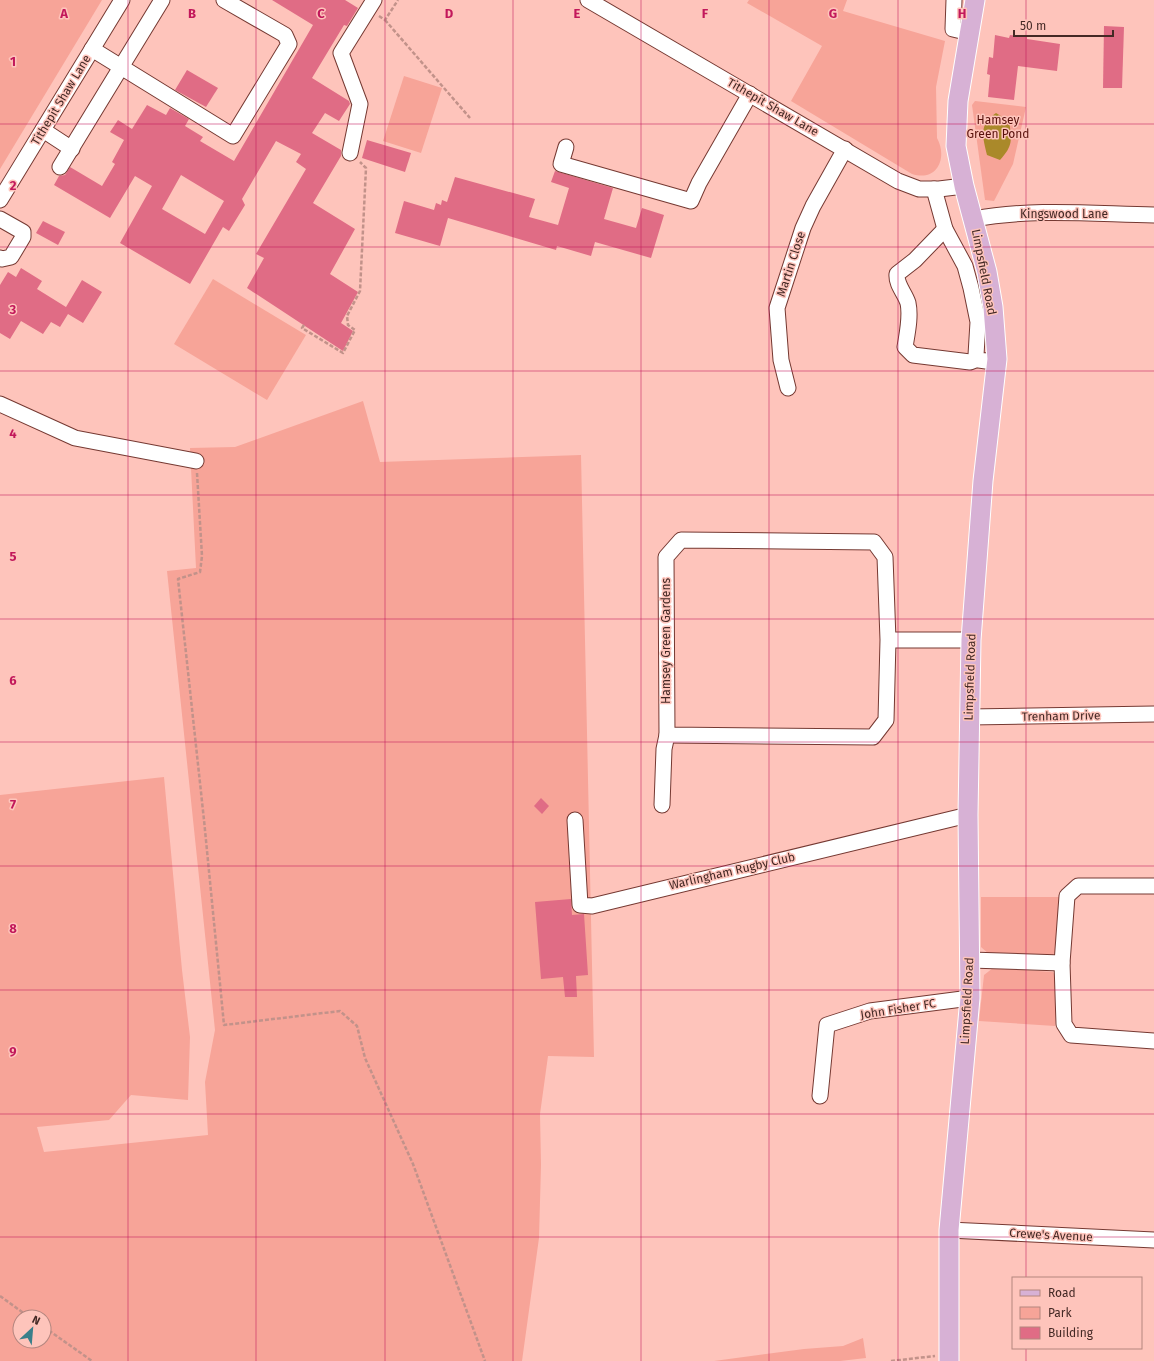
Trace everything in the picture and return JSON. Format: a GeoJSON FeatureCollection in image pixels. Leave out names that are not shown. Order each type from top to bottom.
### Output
{"type":"FeatureCollection","features":[{"type":"Feature","properties":{"kind":"main road","name":"Limpsfield Road"},"geometry":{"type":"LineString","coordinates":[[949,1358],[949,1230],[970,998],[968,815],[971,640],[983,481],[997,360],[993,307],[956,146],[958,101],[975,0]]}},
{"type":"Feature","properties":{"kind":"street","name":"Tithepit Shaw Lane"},"geometry":{"type":"LineString","coordinates":[[0,200],[122,0]]}},
{"type":"Feature","properties":{"kind":"street"},"geometry":{"type":"LineString","coordinates":[[60,167],[122,68],[162,0]]}},
{"type":"Feature","properties":{"kind":"street"},"geometry":{"type":"LineString","coordinates":[[92,49],[233,136],[289,44],[285,35],[224,0]]}},
{"type":"Feature","properties":{"kind":"street","name":"Tithepit Shaw Lane"},"geometry":{"type":"LineString","coordinates":[[588,0],[898,181],[919,189],[964,186]]}},
{"type":"Feature","properties":{"kind":"street"},"geometry":{"type":"LineString","coordinates":[[954,0],[953,28],[970,33]]}},
{"type":"Feature","properties":{"kind":"street"},"geometry":{"type":"LineString","coordinates":[[350,153],[360,104],[341,53],[372,4]]}},
{"type":"Feature","properties":{"kind":"street"},"geometry":{"type":"LineString","coordinates":[[566,147],[561,164],[691,201],[698,183],[750,94]]}},
{"type":"Feature","properties":{"kind":"street"},"geometry":{"type":"LineString","coordinates":[[43,130],[72,149]]}},
{"type":"Feature","properties":{"kind":"street","name":"Martin Close"},"geometry":{"type":"LineString","coordinates":[[788,388],[781,360],[777,308],[803,228],[813,206],[845,149]]}},
{"type":"Feature","properties":{"kind":"street"},"geometry":{"type":"LineString","coordinates":[[934,189],[945,229],[965,266],[971,288],[978,322],[976,355],[978,359]]}},
{"type":"Feature","properties":{"kind":"street","name":"Kingswood Lane"},"geometry":{"type":"LineString","coordinates":[[974,219],[995,215],[1030,213],[1154,215]]}},
{"type":"Feature","properties":{"kind":"street"},"geometry":{"type":"LineString","coordinates":[[0,219],[23,232],[23,237],[11,257],[0,258]]}},
{"type":"Feature","properties":{"kind":"street"},"geometry":{"type":"LineString","coordinates":[[945,229],[916,260],[897,274],[897,280],[908,304],[909,321],[905,347],[913,355],[970,362],[978,359],[997,360]]}},
{"type":"Feature","properties":{"kind":"street"},"geometry":{"type":"LineString","coordinates":[[0,404],[75,438],[196,460]]}},
{"type":"Feature","properties":{"kind":"street","name":"Hamsey Green Gardens"},"geometry":{"type":"LineString","coordinates":[[682,540],[874,542],[885,557],[888,640],[886,720],[873,737],[667,735],[666,557],[682,540]]}},
{"type":"Feature","properties":{"kind":"street"},"geometry":{"type":"LineString","coordinates":[[888,640],[971,640]]}},
{"type":"Feature","properties":{"kind":"street","name":"Trenham Drive"},"geometry":{"type":"LineString","coordinates":[[969,717],[1154,714]]}},
{"type":"Feature","properties":{"kind":"street"},"geometry":{"type":"LineString","coordinates":[[662,805],[664,749],[667,735]]}},
{"type":"Feature","properties":{"kind":"street","name":"Warlingham Rugby Club"},"geometry":{"type":"LineString","coordinates":[[575,820],[580,905],[592,906],[968,815]]}},
{"type":"Feature","properties":{"kind":"street"},"geometry":{"type":"LineString","coordinates":[[1154,886],[1078,886],[1067,896],[1062,963],[1064,1024],[1071,1035],[1154,1041]]}},
{"type":"Feature","properties":{"kind":"street"},"geometry":{"type":"LineString","coordinates":[[970,960],[1062,963]]}},
{"type":"Feature","properties":{"kind":"street","name":"John Fisher FC"},"geometry":{"type":"LineString","coordinates":[[820,1096],[827,1025],[870,1011],[970,998]]}},
{"type":"Feature","properties":{"kind":"street","name":"Crewe's Avenue"},"geometry":{"type":"LineString","coordinates":[[949,1230],[1154,1240]]}},
{"type":"Feature","properties":{"kind":"path"},"geometry":{"type":"LineString","coordinates":[[385,20],[398,0]]}},
{"type":"Feature","properties":{"kind":"path"},"geometry":{"type":"LineString","coordinates":[[372,4],[470,118]]}},
{"type":"Feature","properties":{"kind":"path"},"geometry":{"type":"LineString","coordinates":[[304,325],[302,328],[343,353],[355,330],[348,325],[347,316],[360,291],[366,168],[350,153]]}},
{"type":"Feature","properties":{"kind":"path"},"geometry":{"type":"LineString","coordinates":[[196,460],[202,556],[200,572],[178,579],[224,1025],[340,1011],[357,1026],[365,1058],[413,1164],[485,1361]]}},
{"type":"Feature","properties":{"kind":"path"},"geometry":{"type":"LineString","coordinates":[[0,1296],[18,1309]]}},
{"type":"Feature","properties":{"kind":"path"},"geometry":{"type":"LineString","coordinates":[[52,1333],[92,1361]]}},
{"type":"Feature","properties":{"kind":"path"},"geometry":{"type":"LineString","coordinates":[[891,1361],[949,1358]]}},
{"type":"Feature","properties":{"kind":"green space"},"geometry":{"type":"Polygon","coordinates":[[[0,0],[102,0],[0,169],[0,0]]]}},
{"type":"Feature","properties":{"kind":"green space"},"geometry":{"type":"Polygon","coordinates":[[[749,0],[847,0],[843,11],[945,41],[936,87],[937,138],[940,146],[941,160],[934,171],[928,175],[921,176],[912,174],[791,101],[822,46],[747,3],[749,0]]]}},
{"type":"Feature","properties":{"kind":"green space"},"geometry":{"type":"Polygon","coordinates":[[[404,76],[442,88],[421,153],[383,141],[404,76]]]}},
{"type":"Feature","properties":{"kind":"green space","name":"Hamsey Green Pond"},"geometry":{"type":"Polygon","coordinates":[[[975,101],[1026,107],[1013,164],[994,201],[985,200],[972,105],[975,101]]]}},
{"type":"Feature","properties":{"kind":"green space"},"geometry":{"type":"Polygon","coordinates":[[[213,279],[306,335],[267,400],[174,344],[213,279]]]}},
{"type":"Feature","properties":{"kind":"green space"},"geometry":{"type":"Polygon","coordinates":[[[363,401],[380,462],[581,455],[594,1057],[548,1056],[540,1114],[541,1165],[539,1238],[522,1361],[0,1361],[0,795],[164,777],[182,970],[190,1037],[188,1100],[131,1095],[109,1120],[37,1127],[44,1152],[208,1135],[205,1082],[215,1030],[167,571],[196,568],[190,448],[235,447],[363,401]]]}},
{"type":"Feature","properties":{"kind":"green space"},"geometry":{"type":"Polygon","coordinates":[[[981,897],[1060,897],[1058,949],[1051,957],[990,955],[981,947],[981,897]]]}},
{"type":"Feature","properties":{"kind":"green space"},"geometry":{"type":"Polygon","coordinates":[[[993,968],[1053,972],[1058,979],[1055,1026],[979,1021],[984,975],[993,968]]]}},
{"type":"Feature","properties":{"kind":"green space"},"geometry":{"type":"Polygon","coordinates":[[[863,1338],[866,1358],[840,1361],[714,1361],[804,1349],[843,1346],[863,1338]]]}},
{"type":"Feature","properties":{"kind":"shaded area"},"geometry":{"type":"Polygon","coordinates":[[[996,113],[1009,121],[1011,133],[1009,147],[1000,160],[987,155],[983,137],[986,122],[996,113]]]}},
{"type":"Feature","properties":{"kind":"building"},"geometry":{"type":"Polygon","coordinates":[[[272,0],[345,0],[358,8],[347,26],[344,25],[312,78],[349,101],[350,104],[339,121],[325,113],[312,133],[341,150],[341,156],[313,203],[355,229],[330,274],[358,292],[341,323],[353,331],[343,351],[247,288],[264,258],[256,254],[306,169],[296,162],[301,154],[276,141],[242,199],[245,205],[229,231],[223,227],[190,284],[120,243],[152,186],[135,176],[110,218],[54,185],[59,176],[65,175],[70,167],[102,186],[115,164],[112,162],[124,140],[110,132],[118,120],[132,129],[147,105],[166,115],[170,108],[189,119],[185,126],[203,137],[200,141],[234,161],[313,25],[272,0]],[[181,175],[162,209],[205,234],[224,201],[181,175]]]}},
{"type":"Feature","properties":{"kind":"building"},"geometry":{"type":"Polygon","coordinates":[[[1104,26],[1124,27],[1122,88],[1103,88],[1104,26]]]}},
{"type":"Feature","properties":{"kind":"building"},"geometry":{"type":"Polygon","coordinates":[[[995,35],[1009,38],[1010,35],[1027,37],[1027,39],[1060,44],[1057,71],[1018,66],[1014,100],[988,97],[990,75],[987,74],[989,57],[993,58],[995,35]]]}},
{"type":"Feature","properties":{"kind":"building"},"geometry":{"type":"Polygon","coordinates":[[[187,70],[218,88],[206,107],[175,90],[187,70]]]}},
{"type":"Feature","properties":{"kind":"building"},"geometry":{"type":"Polygon","coordinates":[[[367,140],[411,153],[405,172],[362,158],[367,140]]]}},
{"type":"Feature","properties":{"kind":"building"},"geometry":{"type":"Polygon","coordinates":[[[555,171],[613,188],[604,219],[636,228],[642,208],[664,215],[651,258],[595,242],[591,256],[557,246],[556,250],[448,218],[440,246],[395,233],[404,201],[434,210],[436,203],[441,205],[442,200],[447,202],[455,177],[535,199],[529,217],[558,225],[569,188],[551,182],[555,171]]]}},
{"type":"Feature","properties":{"kind":"building"},"geometry":{"type":"Polygon","coordinates":[[[43,221],[65,232],[58,245],[36,233],[43,221]]]}},
{"type":"Feature","properties":{"kind":"building"},"geometry":{"type":"Polygon","coordinates":[[[21,268],[42,281],[37,289],[66,307],[82,280],[102,292],[83,323],[68,314],[60,327],[51,322],[43,334],[21,321],[10,339],[0,333],[0,285],[8,272],[16,277],[21,268]]]}},
{"type":"Feature","properties":{"kind":"building"},"geometry":{"type":"Polygon","coordinates":[[[541,798],[549,806],[542,814],[534,806],[541,798]]]}},
{"type":"Feature","properties":{"kind":"building"},"geometry":{"type":"Polygon","coordinates":[[[571,899],[572,915],[584,914],[588,975],[576,976],[577,997],[565,997],[563,977],[541,979],[535,902],[571,899]]]}}]}
